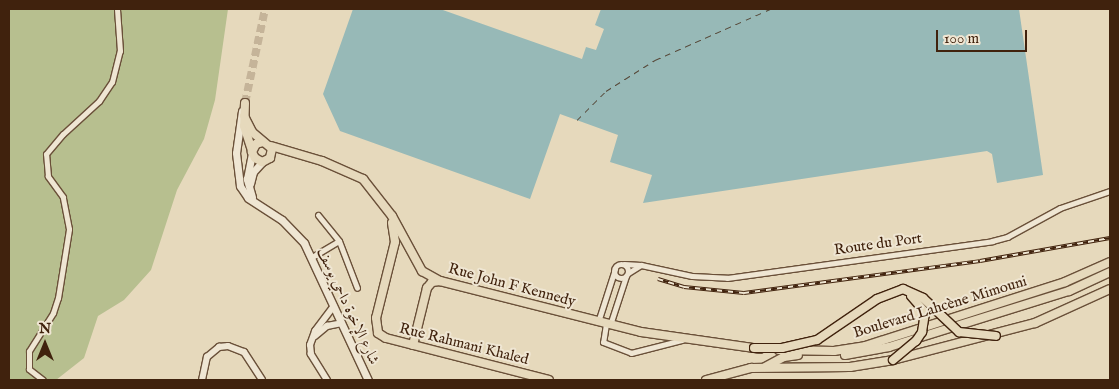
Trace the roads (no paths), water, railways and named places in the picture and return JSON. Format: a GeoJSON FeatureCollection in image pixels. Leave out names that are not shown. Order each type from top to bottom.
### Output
{"type":"FeatureCollection","features":[{"type":"Feature","properties":{"kind":"main road"},"geometry":{"type":"LineString","coordinates":[[245,103],[245,132],[252,152],[262,162]]}},
{"type":"Feature","properties":{"kind":"main road","name":"شارع الإخوة داحي يوسف"},"geometry":{"type":"LineString","coordinates":[[245,103],[236,144],[236,172],[244,192],[288,225],[312,257],[368,380]]}},
{"type":"Feature","properties":{"kind":"main road","name":"Rue John F Kennedy"},"geometry":{"type":"LineString","coordinates":[[244,116],[249,129],[270,146],[301,154],[354,173],[370,186],[388,212],[422,271],[440,281],[604,323],[682,340]]}},
{"type":"Feature","properties":{"kind":"main road"},"geometry":{"type":"LineString","coordinates":[[252,152],[263,142]]}},
{"type":"Feature","properties":{"kind":"main road"},"geometry":{"type":"LineString","coordinates":[[259,205],[250,184],[253,172],[271,156],[270,146]]}},
{"type":"Feature","properties":{"kind":"main road","name":"شارع الإخوة داحي يوسف"},"geometry":{"type":"LineString","coordinates":[[252,152],[247,185],[259,205]]}},
{"type":"Feature","properties":{"kind":"main road","name":"Rue John F Kennedy"},"geometry":{"type":"LineString","coordinates":[[271,156],[301,154]]}},
{"type":"Feature","properties":{"kind":"main road","name":"Rue Rahmani Khaled"},"geometry":{"type":"LineString","coordinates":[[388,212],[395,236],[392,257],[375,327],[386,338],[550,380]]}},
{"type":"Feature","properties":{"kind":"main road"},"geometry":{"type":"LineString","coordinates":[[392,257],[399,248],[409,249]]}},
{"type":"Feature","properties":{"kind":"main road","name":"Boulevard Lahcène Mimouni"},"geometry":{"type":"LineString","coordinates":[[682,340],[754,348],[834,351],[865,346],[1065,282],[1110,262]]}},
{"type":"Feature","properties":{"kind":"main road","name":"Boulevard Lahcène Mimouni"},"geometry":{"type":"LineString","coordinates":[[763,368],[790,356],[847,354],[889,347],[1069,291],[1110,272]]}},
{"type":"Feature","properties":{"kind":"main road"},"geometry":{"type":"LineString","coordinates":[[413,345],[427,288],[432,282],[440,281]]}},
{"type":"Feature","properties":{"kind":"main road"},"geometry":{"type":"LineString","coordinates":[[706,380],[736,370],[850,367],[893,360],[996,336],[1069,310],[1110,289]]}},
{"type":"Feature","properties":{"kind":"main road"},"geometry":{"type":"LineString","coordinates":[[754,348],[782,348],[817,340],[886,294],[896,290],[910,291],[923,298],[959,332],[996,336]]}},
{"type":"Feature","properties":{"kind":"main road"},"geometry":{"type":"LineString","coordinates":[[886,294],[911,296],[922,306],[926,319],[920,338],[893,360]]}},
{"type":"Feature","properties":{"kind":"street"},"geometry":{"type":"LineString","coordinates":[[43,380],[29,369],[28,351],[55,305],[69,229],[63,197],[48,176],[46,154],[56,140],[99,101],[112,82],[120,51],[117,9]]}},
{"type":"Feature","properties":{"kind":"street","name":"Route du Port"},"geometry":{"type":"LineString","coordinates":[[623,264],[641,265],[692,276],[727,278],[992,241],[1007,237],[1060,208],[1110,191]]}},
{"type":"Feature","properties":{"kind":"street"},"geometry":{"type":"LineString","coordinates":[[318,215],[339,242],[357,288]]}},
{"type":"Feature","properties":{"kind":"street"},"geometry":{"type":"LineString","coordinates":[[312,257],[339,242]]}},
{"type":"Feature","properties":{"kind":"street"},"geometry":{"type":"LineString","coordinates":[[604,323],[627,274],[623,264],[614,269]]}},
{"type":"Feature","properties":{"kind":"street"},"geometry":{"type":"LineString","coordinates":[[614,269],[616,276],[627,274],[641,265]]}},
{"type":"Feature","properties":{"kind":"street"},"geometry":{"type":"LineString","coordinates":[[614,269],[604,323],[603,342],[631,353],[682,340]]}},
{"type":"Feature","properties":{"kind":"street"},"geometry":{"type":"LineString","coordinates":[[327,380],[312,354],[312,338],[334,306]]}},
{"type":"Feature","properties":{"kind":"street"},"geometry":{"type":"LineString","coordinates":[[312,338],[327,326],[342,324]]}},
{"type":"Feature","properties":{"kind":"street"},"geometry":{"type":"LineString","coordinates":[[202,380],[207,357],[219,347],[228,346],[244,352],[262,380]]}},
{"type":"Feature","properties":{"kind":"water"},"geometry":{"type":"Polygon","coordinates":[[[353,9],[440,9],[582,59],[586,47],[596,50],[604,29],[595,25],[601,9],[1019,9],[1043,175],[997,183],[992,154],[987,151],[643,203],[652,175],[610,162],[618,135],[560,114],[530,199],[340,131],[323,94],[353,9]]]}},
{"type":"Feature","properties":{"kind":"tunnel"},"geometry":{"type":"LineString","coordinates":[[245,103],[265,9]]}},
{"type":"Feature","properties":{"kind":"railway"},"geometry":{"type":"LineString","coordinates":[[658,279],[684,287],[744,293],[980,261],[1110,238]]}}]}
